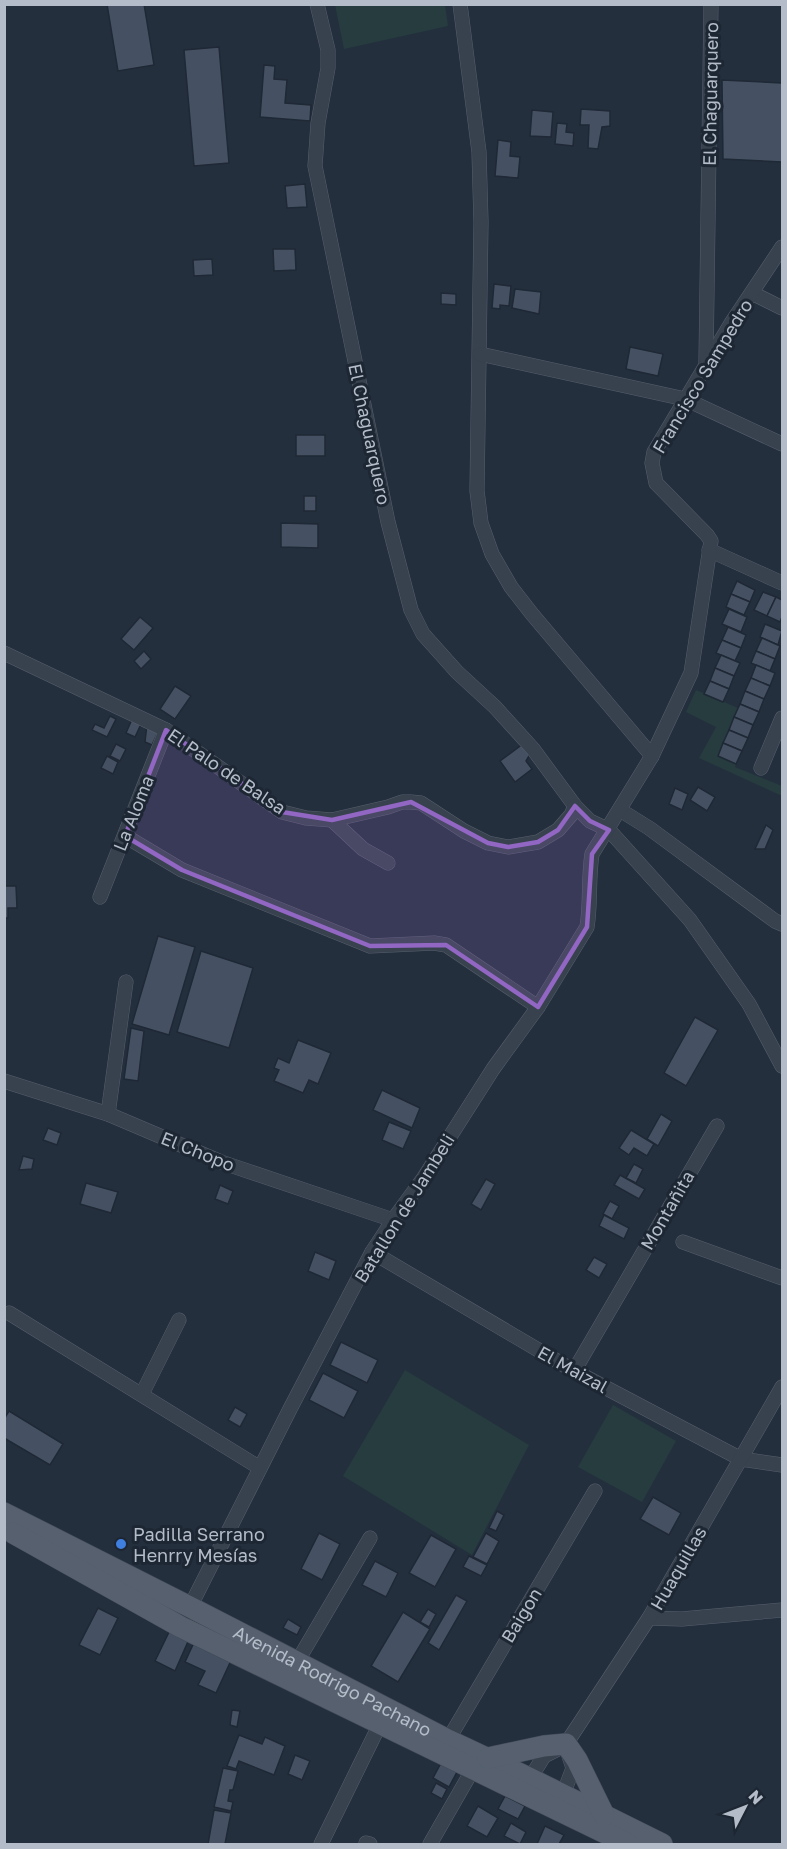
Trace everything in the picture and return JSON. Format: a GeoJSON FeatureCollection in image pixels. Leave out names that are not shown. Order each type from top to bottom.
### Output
{"type":"FeatureCollection","features":[{"type":"Feature","properties":{"kind":"main road","name":"Avenida Rodrigo Pachano"},"geometry":{"type":"LineString","coordinates":[[4,1513],[448,1740],[480,1764]]}},
{"type":"Feature","properties":{"kind":"main road","name":"Avenida Rodrigo Pachano"},"geometry":{"type":"LineString","coordinates":[[4,1528],[182,1627],[380,1724],[480,1764],[561,1802],[628,1845]]}},
{"type":"Feature","properties":{"kind":"main road"},"geometry":{"type":"LineString","coordinates":[[480,1764],[544,1746],[566,1744],[577,1760],[604,1815]]}},
{"type":"Feature","properties":{"kind":"main road","name":"Avenida Rodrigo Pachano"},"geometry":{"type":"LineString","coordinates":[[561,1802],[604,1815],[662,1845]]}},
{"type":"Feature","properties":{"kind":"street","name":"El Chaguarquero"},"geometry":{"type":"LineString","coordinates":[[317,4],[328,59],[316,142],[315,166],[388,522],[411,609],[423,634],[533,749],[575,806],[590,821],[609,830],[684,912],[749,1004],[783,1066]]}},
{"type":"Feature","properties":{"kind":"street"},"geometry":{"type":"LineString","coordinates":[[460,4],[479,152],[481,222],[477,491],[481,523],[492,554],[511,586],[652,756]]}},
{"type":"Feature","properties":{"kind":"street","name":"El Chaguarquero"},"geometry":{"type":"LineString","coordinates":[[706,364],[711,4]]}},
{"type":"Feature","properties":{"kind":"street","name":"Francisco Sampedro"},"geometry":{"type":"LineString","coordinates":[[709,550],[711,542],[707,535],[656,483],[652,463],[656,446],[706,364],[783,247]]}},
{"type":"Feature","properties":{"kind":"street"},"geometry":{"type":"LineString","coordinates":[[752,293],[783,308]]}},
{"type":"Feature","properties":{"kind":"street"},"geometry":{"type":"LineString","coordinates":[[480,354],[685,399],[783,444]]}},
{"type":"Feature","properties":{"kind":"street"},"geometry":{"type":"LineString","coordinates":[[609,830],[652,756],[691,673],[709,550],[783,583]]}},
{"type":"Feature","properties":{"kind":"street","name":"El Palo de Balsa"},"geometry":{"type":"LineString","coordinates":[[4,653],[166,730],[282,812],[306,818],[332,820],[411,801],[421,803],[464,831],[488,843],[508,847],[538,842],[558,830],[571,815],[575,806]]}},
{"type":"Feature","properties":{"kind":"street"},"geometry":{"type":"LineString","coordinates":[[761,768],[783,718]]}},
{"type":"Feature","properties":{"kind":"street","name":"La Aloma"},"geometry":{"type":"LineString","coordinates":[[100,897],[166,730]]}},
{"type":"Feature","properties":{"kind":"street"},"geometry":{"type":"LineString","coordinates":[[620,810],[649,828],[783,924]]}},
{"type":"Feature","properties":{"kind":"street"},"geometry":{"type":"LineString","coordinates":[[332,820],[363,849],[388,863]]}},
{"type":"Feature","properties":{"kind":"street","name":"Batallon de Jambeli"},"geometry":{"type":"LineString","coordinates":[[182,1627],[260,1468],[372,1252],[423,1179],[487,1077],[538,1007],[587,927],[589,871],[592,855],[599,841],[609,830]]}},
{"type":"Feature","properties":{"kind":"street"},"geometry":{"type":"LineString","coordinates":[[125,836],[182,870],[370,946],[434,943],[446,945],[538,1007]]}},
{"type":"Feature","properties":{"kind":"street"},"geometry":{"type":"LineString","coordinates":[[108,1114],[126,982]]}},
{"type":"Feature","properties":{"kind":"street","name":"El Chopo"},"geometry":{"type":"LineString","coordinates":[[4,1081],[108,1114],[221,1162],[393,1220]]}},
{"type":"Feature","properties":{"kind":"street","name":"Montañita"},"geometry":{"type":"LineString","coordinates":[[574,1371],[717,1126]]}},
{"type":"Feature","properties":{"kind":"street"},"geometry":{"type":"LineString","coordinates":[[683,1242],[783,1278]]}},
{"type":"Feature","properties":{"kind":"street","name":"El Maizal"},"geometry":{"type":"LineString","coordinates":[[372,1252],[574,1371],[741,1460],[783,1465]]}},
{"type":"Feature","properties":{"kind":"street"},"geometry":{"type":"LineString","coordinates":[[9,1313],[260,1468]]}},
{"type":"Feature","properties":{"kind":"street"},"geometry":{"type":"LineString","coordinates":[[142,1394],[179,1320]]}},
{"type":"Feature","properties":{"kind":"street","name":"Huaquillas"},"geometry":{"type":"LineString","coordinates":[[566,1744],[650,1618],[783,1387]]}},
{"type":"Feature","properties":{"kind":"street","name":"Baigon"},"geometry":{"type":"LineString","coordinates":[[448,1740],[595,1491]]}},
{"type":"Feature","properties":{"kind":"street"},"geometry":{"type":"LineString","coordinates":[[297,1662],[370,1538]]}},
{"type":"Feature","properties":{"kind":"street"},"geometry":{"type":"LineString","coordinates":[[650,1618],[682,1619],[783,1610]]}},
{"type":"Feature","properties":{"kind":"street"},"geometry":{"type":"LineString","coordinates":[[321,1845],[380,1724]]}},
{"type":"Feature","properties":{"kind":"street"},"geometry":{"type":"LineString","coordinates":[[526,1785],[544,1756],[566,1744],[573,1768],[561,1802]]}},
{"type":"Feature","properties":{"kind":"street"},"geometry":{"type":"LineString","coordinates":[[430,1845],[480,1764]]}},
{"type":"Feature","properties":{"kind":"highlighted area"},"geometry":{"type":"Polygon","coordinates":[[[166,730],[282,812],[332,820],[411,802],[488,843],[508,847],[538,842],[558,830],[575,806],[590,821],[609,830],[592,854],[587,927],[538,1007],[446,945],[370,946],[182,870],[125,836],[166,730]]]}},
{"type":"Feature","properties":{"kind":"green space"},"geometry":{"type":"Polygon","coordinates":[[[335,5],[445,5],[448,26],[344,49],[335,5]]]}},
{"type":"Feature","properties":{"kind":"green space"},"geometry":{"type":"Polygon","coordinates":[[[696,690],[738,708],[718,756],[736,764],[735,767],[782,786],[782,796],[699,758],[716,727],[686,712],[696,690]]]}},
{"type":"Feature","properties":{"kind":"green space"},"geometry":{"type":"Polygon","coordinates":[[[405,1370],[529,1445],[472,1555],[343,1476],[405,1370]]]}},
{"type":"Feature","properties":{"kind":"green space"},"geometry":{"type":"Polygon","coordinates":[[[613,1405],[676,1441],[642,1502],[578,1467],[613,1405]]]}},
{"type":"Feature","properties":{"kind":"building"},"geometry":{"type":"Polygon","coordinates":[[[107,4],[144,4],[154,65],[118,71],[107,4]]]}},
{"type":"Feature","properties":{"kind":"building"},"geometry":{"type":"Polygon","coordinates":[[[219,47],[229,163],[194,166],[184,50],[219,47]]]}},
{"type":"Feature","properties":{"kind":"building"},"geometry":{"type":"Polygon","coordinates":[[[264,65],[275,66],[274,79],[287,80],[285,103],[311,105],[310,121],[260,117],[264,65]]]}},
{"type":"Feature","properties":{"kind":"building"},"geometry":{"type":"Polygon","coordinates":[[[722,80],[782,83],[782,162],[723,159],[722,80]]]}},
{"type":"Feature","properties":{"kind":"building"},"geometry":{"type":"Polygon","coordinates":[[[581,109],[610,111],[610,126],[602,127],[598,149],[588,148],[589,125],[580,125],[581,109]]]}},
{"type":"Feature","properties":{"kind":"building"},"geometry":{"type":"Polygon","coordinates":[[[532,110],[553,112],[551,137],[530,136],[532,110]]]}},
{"type":"Feature","properties":{"kind":"building"},"geometry":{"type":"Polygon","coordinates":[[[557,123],[567,124],[566,132],[574,133],[573,146],[555,144],[557,123]]]}},
{"type":"Feature","properties":{"kind":"building"},"geometry":{"type":"Polygon","coordinates":[[[498,140],[511,142],[510,156],[520,157],[518,178],[495,176],[498,140]]]}},
{"type":"Feature","properties":{"kind":"building"},"geometry":{"type":"Polygon","coordinates":[[[305,184],[307,207],[287,208],[285,186],[305,184]]]}},
{"type":"Feature","properties":{"kind":"building"},"geometry":{"type":"Polygon","coordinates":[[[273,249],[295,249],[296,270],[274,271],[273,249]]]}},
{"type":"Feature","properties":{"kind":"building"},"geometry":{"type":"Polygon","coordinates":[[[212,259],[213,275],[194,276],[193,260],[212,259]]]}},
{"type":"Feature","properties":{"kind":"building"},"geometry":{"type":"Polygon","coordinates":[[[494,284],[511,286],[509,306],[500,305],[500,309],[492,308],[494,284]]]}},
{"type":"Feature","properties":{"kind":"building"},"geometry":{"type":"Polygon","coordinates":[[[515,289],[541,292],[539,314],[512,308],[515,289]]]}},
{"type":"Feature","properties":{"kind":"building"},"geometry":{"type":"Polygon","coordinates":[[[441,293],[456,294],[456,305],[441,304],[441,293]]]}},
{"type":"Feature","properties":{"kind":"building"},"geometry":{"type":"Polygon","coordinates":[[[630,347],[663,354],[658,376],[626,369],[630,347]]]}},
{"type":"Feature","properties":{"kind":"building"},"geometry":{"type":"Polygon","coordinates":[[[296,435],[325,435],[325,456],[296,456],[296,435]]]}},
{"type":"Feature","properties":{"kind":"building"},"geometry":{"type":"Polygon","coordinates":[[[304,496],[316,496],[316,511],[304,511],[304,496]]]}},
{"type":"Feature","properties":{"kind":"building"},"geometry":{"type":"Polygon","coordinates":[[[281,523],[318,524],[318,548],[281,547],[281,523]]]}},
{"type":"Feature","properties":{"kind":"building"},"geometry":{"type":"Polygon","coordinates":[[[737,581],[755,590],[750,602],[731,594],[737,581]]]}},
{"type":"Feature","properties":{"kind":"building"},"geometry":{"type":"Polygon","coordinates":[[[763,592],[776,597],[767,616],[754,610],[763,592]]]}},
{"type":"Feature","properties":{"kind":"building"},"geometry":{"type":"Polygon","coordinates":[[[731,594],[750,602],[744,615],[726,607],[731,594]]]}},
{"type":"Feature","properties":{"kind":"building"},"geometry":{"type":"Polygon","coordinates":[[[776,597],[782,600],[780,622],[767,616],[776,597]]]}},
{"type":"Feature","properties":{"kind":"building"},"geometry":{"type":"Polygon","coordinates":[[[729,609],[747,617],[741,632],[722,624],[729,609]]]}},
{"type":"Feature","properties":{"kind":"building"},"geometry":{"type":"Polygon","coordinates":[[[140,617],[153,628],[134,650],[121,639],[140,617]]]}},
{"type":"Feature","properties":{"kind":"building"},"geometry":{"type":"Polygon","coordinates":[[[765,624],[782,631],[778,645],[760,637],[765,624]]]}},
{"type":"Feature","properties":{"kind":"building"},"geometry":{"type":"Polygon","coordinates":[[[728,627],[746,635],[741,648],[722,640],[728,627]]]}},
{"type":"Feature","properties":{"kind":"building"},"geometry":{"type":"Polygon","coordinates":[[[762,638],[780,646],[775,659],[756,651],[762,638]]]}},
{"type":"Feature","properties":{"kind":"building"},"geometry":{"type":"Polygon","coordinates":[[[722,640],[741,648],[735,661],[716,653],[722,640]]]}},
{"type":"Feature","properties":{"kind":"building"},"geometry":{"type":"Polygon","coordinates":[[[144,651],[151,659],[141,669],[134,661],[144,651]]]}},
{"type":"Feature","properties":{"kind":"building"},"geometry":{"type":"Polygon","coordinates":[[[756,651],[775,659],[770,671],[751,663],[756,651]]]}},
{"type":"Feature","properties":{"kind":"building"},"geometry":{"type":"Polygon","coordinates":[[[721,655],[740,663],[734,676],[715,668],[721,655]]]}},
{"type":"Feature","properties":{"kind":"building"},"geometry":{"type":"Polygon","coordinates":[[[756,665],[775,673],[770,686],[751,678],[756,665]]]}},
{"type":"Feature","properties":{"kind":"building"},"geometry":{"type":"Polygon","coordinates":[[[715,668],[734,676],[729,689],[710,681],[715,668]]]}},
{"type":"Feature","properties":{"kind":"building"},"geometry":{"type":"Polygon","coordinates":[[[751,678],[770,686],[764,699],[745,691],[751,678]]]}},
{"type":"Feature","properties":{"kind":"building"},"geometry":{"type":"Polygon","coordinates":[[[710,681],[729,689],[723,702],[704,694],[710,681]]]}},
{"type":"Feature","properties":{"kind":"building"},"geometry":{"type":"Polygon","coordinates":[[[175,686],[191,696],[175,719],[160,709],[175,686]]]}},
{"type":"Feature","properties":{"kind":"building"},"geometry":{"type":"Polygon","coordinates":[[[745,691],[764,699],[759,712],[740,704],[745,691]]]}},
{"type":"Feature","properties":{"kind":"building"},"geometry":{"type":"Polygon","coordinates":[[[740,704],[759,712],[753,725],[734,717],[740,704]]]}},
{"type":"Feature","properties":{"kind":"building"},"geometry":{"type":"Polygon","coordinates":[[[110,716],[116,719],[107,737],[92,730],[95,724],[104,728],[110,716]]]}},
{"type":"Feature","properties":{"kind":"building"},"geometry":{"type":"Polygon","coordinates":[[[133,717],[142,722],[135,737],[126,733],[133,717]]]}},
{"type":"Feature","properties":{"kind":"building"},"geometry":{"type":"Polygon","coordinates":[[[734,717],[753,725],[748,738],[729,730],[734,717]]]}},
{"type":"Feature","properties":{"kind":"building"},"geometry":{"type":"Polygon","coordinates":[[[147,724],[159,730],[152,745],[145,742],[147,724]]]}},
{"type":"Feature","properties":{"kind":"building"},"geometry":{"type":"Polygon","coordinates":[[[729,730],[748,738],[742,751],[723,743],[729,730]]]}},
{"type":"Feature","properties":{"kind":"building"},"geometry":{"type":"Polygon","coordinates":[[[723,743],[742,751],[736,764],[718,756],[723,743]]]}},
{"type":"Feature","properties":{"kind":"building"},"geometry":{"type":"Polygon","coordinates":[[[116,744],[126,749],[120,761],[110,756],[116,744]]]}},
{"type":"Feature","properties":{"kind":"building"},"geometry":{"type":"Polygon","coordinates":[[[523,744],[530,754],[526,761],[532,769],[515,782],[500,761],[523,744]]]}},
{"type":"Feature","properties":{"kind":"building"},"geometry":{"type":"Polygon","coordinates":[[[107,756],[118,762],[113,774],[101,768],[107,756]]]}},
{"type":"Feature","properties":{"kind":"building"},"geometry":{"type":"Polygon","coordinates":[[[698,787],[715,797],[707,811],[690,800],[698,787]]]}},
{"type":"Feature","properties":{"kind":"building"},"geometry":{"type":"Polygon","coordinates":[[[675,788],[688,794],[682,810],[669,804],[675,788]]]}},
{"type":"Feature","properties":{"kind":"building"},"geometry":{"type":"Polygon","coordinates":[[[766,825],[773,830],[765,849],[755,849],[766,825]]]}},
{"type":"Feature","properties":{"kind":"building"},"geometry":{"type":"Polygon","coordinates":[[[4,886],[16,886],[17,908],[8,908],[8,918],[4,918],[4,886]]]}},
{"type":"Feature","properties":{"kind":"building"},"geometry":{"type":"Polygon","coordinates":[[[158,936],[195,947],[169,1035],[132,1024],[158,936]]]}},
{"type":"Feature","properties":{"kind":"building"},"geometry":{"type":"Polygon","coordinates":[[[201,951],[253,968],[229,1048],[177,1032],[201,951]]]}},
{"type":"Feature","properties":{"kind":"building"},"geometry":{"type":"Polygon","coordinates":[[[695,1017],[718,1030],[686,1086],[664,1073],[695,1017]]]}},
{"type":"Feature","properties":{"kind":"building"},"geometry":{"type":"Polygon","coordinates":[[[131,1028],[144,1031],[138,1081],[124,1079],[131,1028]]]}},
{"type":"Feature","properties":{"kind":"building"},"geometry":{"type":"Polygon","coordinates":[[[298,1040],[331,1053],[318,1084],[309,1080],[303,1093],[274,1081],[279,1070],[274,1068],[278,1058],[289,1063],[298,1040]]]}},
{"type":"Feature","properties":{"kind":"building"},"geometry":{"type":"Polygon","coordinates":[[[382,1090],[420,1108],[412,1128],[373,1110],[382,1090]]]}},
{"type":"Feature","properties":{"kind":"building"},"geometry":{"type":"Polygon","coordinates":[[[661,1114],[672,1121],[658,1146],[647,1139],[661,1114]]]}},
{"type":"Feature","properties":{"kind":"building"},"geometry":{"type":"Polygon","coordinates":[[[389,1122],[411,1131],[403,1149],[382,1140],[389,1122]]]}},
{"type":"Feature","properties":{"kind":"building"},"geometry":{"type":"Polygon","coordinates":[[[48,1128],[61,1133],[57,1145],[43,1140],[48,1128]]]}},
{"type":"Feature","properties":{"kind":"building"},"geometry":{"type":"Polygon","coordinates":[[[631,1130],[654,1144],[647,1156],[634,1148],[629,1155],[619,1148],[631,1130]]]}},
{"type":"Feature","properties":{"kind":"building"},"geometry":{"type":"Polygon","coordinates":[[[23,1156],[34,1159],[32,1169],[19,1170],[23,1156]]]}},
{"type":"Feature","properties":{"kind":"building"},"geometry":{"type":"Polygon","coordinates":[[[634,1164],[643,1169],[636,1183],[626,1178],[634,1164]]]}},
{"type":"Feature","properties":{"kind":"building"},"geometry":{"type":"Polygon","coordinates":[[[620,1175],[645,1189],[639,1199],[614,1185],[620,1175]]]}},
{"type":"Feature","properties":{"kind":"building"},"geometry":{"type":"Polygon","coordinates":[[[486,1179],[495,1184],[481,1210],[471,1204],[486,1179]]]}},
{"type":"Feature","properties":{"kind":"building"},"geometry":{"type":"Polygon","coordinates":[[[86,1183],[118,1192],[111,1213],[80,1204],[86,1183]]]}},
{"type":"Feature","properties":{"kind":"building"},"geometry":{"type":"Polygon","coordinates":[[[220,1185],[233,1191],[228,1204],[215,1199],[220,1185]]]}},
{"type":"Feature","properties":{"kind":"building"},"geometry":{"type":"Polygon","coordinates":[[[610,1201],[619,1206],[612,1219],[603,1214],[610,1201]]]}},
{"type":"Feature","properties":{"kind":"building"},"geometry":{"type":"Polygon","coordinates":[[[604,1215],[629,1228],[624,1239],[599,1226],[604,1215]]]}},
{"type":"Feature","properties":{"kind":"building"},"geometry":{"type":"Polygon","coordinates":[[[315,1252],[336,1261],[329,1280],[308,1271],[315,1252]]]}},
{"type":"Feature","properties":{"kind":"building"},"geometry":{"type":"Polygon","coordinates":[[[594,1257],[607,1264],[599,1278],[586,1270],[594,1257]]]}},
{"type":"Feature","properties":{"kind":"building"},"geometry":{"type":"Polygon","coordinates":[[[341,1342],[378,1360],[367,1383],[330,1365],[341,1342]]]}},
{"type":"Feature","properties":{"kind":"building"},"geometry":{"type":"Polygon","coordinates":[[[323,1373],[358,1391],[344,1418],[309,1400],[323,1373]]]}},
{"type":"Feature","properties":{"kind":"building"},"geometry":{"type":"Polygon","coordinates":[[[235,1407],[247,1414],[240,1427],[228,1420],[235,1407]]]}},
{"type":"Feature","properties":{"kind":"building"},"geometry":{"type":"Polygon","coordinates":[[[9,1411],[63,1444],[50,1465],[4,1438],[4,1419],[9,1411]]]}},
{"type":"Feature","properties":{"kind":"building"},"geometry":{"type":"Polygon","coordinates":[[[653,1497],[681,1513],[669,1535],[640,1519],[653,1497]]]}},
{"type":"Feature","properties":{"kind":"building"},"geometry":{"type":"Polygon","coordinates":[[[497,1511],[504,1515],[496,1531],[489,1528],[497,1511]]]}},
{"type":"Feature","properties":{"kind":"building"},"geometry":{"type":"Polygon","coordinates":[[[319,1533],[340,1544],[322,1580],[301,1569],[319,1533]]]}},
{"type":"Feature","properties":{"kind":"building"},"geometry":{"type":"Polygon","coordinates":[[[486,1533],[499,1541],[487,1564],[473,1557],[486,1533]]]}},
{"type":"Feature","properties":{"kind":"building"},"geometry":{"type":"Polygon","coordinates":[[[431,1535],[456,1549],[435,1587],[409,1573],[431,1535]]]}},
{"type":"Feature","properties":{"kind":"building"},"geometry":{"type":"Polygon","coordinates":[[[469,1556],[487,1565],[481,1576],[463,1567],[469,1556]]]}},
{"type":"Feature","properties":{"kind":"building"},"geometry":{"type":"Polygon","coordinates":[[[375,1561],[398,1573],[386,1597],[362,1585],[375,1561]]]}},
{"type":"Feature","properties":{"kind":"building"},"geometry":{"type":"Polygon","coordinates":[[[456,1595],[467,1601],[439,1650],[428,1643],[456,1595]]]}},
{"type":"Feature","properties":{"kind":"building"},"geometry":{"type":"Polygon","coordinates":[[[98,1608],[118,1618],[100,1655],[79,1645],[98,1608]]]}},
{"type":"Feature","properties":{"kind":"building"},"geometry":{"type":"Polygon","coordinates":[[[428,1609],[436,1614],[429,1627],[420,1622],[428,1609]]]}},
{"type":"Feature","properties":{"kind":"building"},"geometry":{"type":"Polygon","coordinates":[[[403,1612],[430,1629],[398,1682],[371,1666],[403,1612]]]}},
{"type":"Feature","properties":{"kind":"building"},"geometry":{"type":"Polygon","coordinates":[[[288,1619],[301,1627],[297,1635],[283,1628],[288,1619]]]}},
{"type":"Feature","properties":{"kind":"building"},"geometry":{"type":"Polygon","coordinates":[[[171,1628],[190,1637],[175,1671],[155,1661],[171,1628]]]}},
{"type":"Feature","properties":{"kind":"building"},"geometry":{"type":"Polygon","coordinates":[[[197,1636],[234,1654],[216,1693],[198,1685],[205,1671],[185,1662],[197,1636]]]}},
{"type":"Feature","properties":{"kind":"building"},"geometry":{"type":"Polygon","coordinates":[[[232,1710],[240,1711],[237,1727],[230,1725],[232,1710]]]}},
{"type":"Feature","properties":{"kind":"building"},"geometry":{"type":"Polygon","coordinates":[[[239,1735],[262,1744],[265,1737],[285,1746],[274,1775],[239,1761],[236,1769],[227,1766],[239,1735]]]}},
{"type":"Feature","properties":{"kind":"building"},"geometry":{"type":"Polygon","coordinates":[[[295,1755],[310,1761],[302,1780],[288,1774],[295,1755]]]}},
{"type":"Feature","properties":{"kind":"building"},"geometry":{"type":"Polygon","coordinates":[[[441,1763],[457,1772],[449,1787],[433,1778],[441,1763]]]}},
{"type":"Feature","properties":{"kind":"building"},"geometry":{"type":"Polygon","coordinates":[[[223,1768],[238,1771],[228,1801],[233,1802],[231,1811],[214,1807],[223,1768]]]}},
{"type":"Feature","properties":{"kind":"building"},"geometry":{"type":"Polygon","coordinates":[[[436,1783],[447,1789],[442,1799],[431,1793],[436,1783]]]}},
{"type":"Feature","properties":{"kind":"building"},"geometry":{"type":"Polygon","coordinates":[[[505,1796],[525,1806],[518,1819],[498,1809],[505,1796]]]}},
{"type":"Feature","properties":{"kind":"building"},"geometry":{"type":"Polygon","coordinates":[[[478,1806],[498,1818],[487,1837],[467,1826],[478,1806]]]}},
{"type":"Feature","properties":{"kind":"building"},"geometry":{"type":"Polygon","coordinates":[[[214,1810],[231,1813],[225,1844],[208,1844],[214,1810]]]}},
{"type":"Feature","properties":{"kind":"building"},"geometry":{"type":"Polygon","coordinates":[[[511,1823],[526,1832],[520,1844],[504,1836],[511,1823]]]}},
{"type":"Feature","properties":{"kind":"building"},"geometry":{"type":"Polygon","coordinates":[[[545,1826],[564,1835],[559,1844],[537,1844],[545,1826]]]}},
{"type":"Feature","properties":{"kind":"place","name":"Padilla Serrano Henrry Mesías"},"geometry":{"type":"Point","coordinates":[121,1544]}}]}
